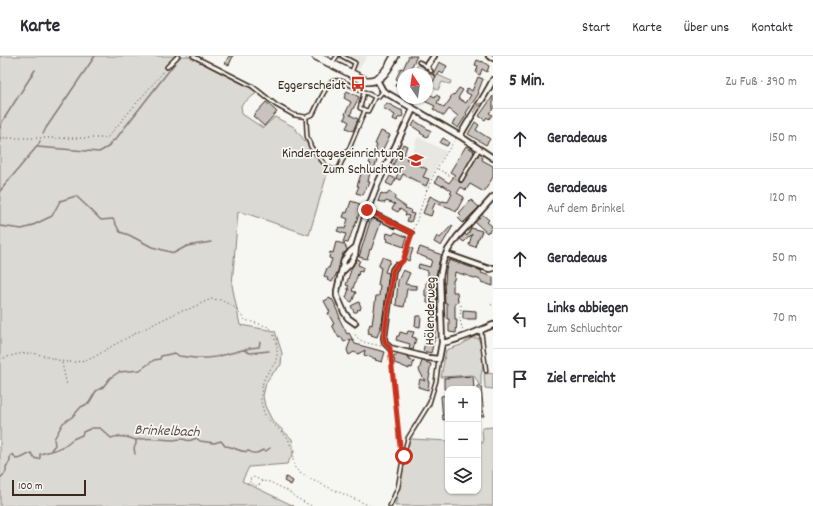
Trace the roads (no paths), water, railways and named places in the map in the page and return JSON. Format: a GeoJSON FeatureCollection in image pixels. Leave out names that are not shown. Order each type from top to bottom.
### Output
{"type":"FeatureCollection","features":[{"type":"Feature","properties":{"kind":"street"},"geometry":{"type":"LineString","coordinates":[[316,56],[366,81],[371,82],[384,75],[395,56]]}},
{"type":"Feature","properties":{"kind":"street"},"geometry":{"type":"LineString","coordinates":[[427,66],[434,56]]}},
{"type":"Feature","properties":{"kind":"street"},"geometry":{"type":"LineString","coordinates":[[489,56],[493,58]]}},
{"type":"Feature","properties":{"kind":"street"},"geometry":{"type":"LineString","coordinates":[[377,80],[383,91],[479,148],[493,158]]}},
{"type":"Feature","properties":{"kind":"street"},"geometry":{"type":"LineString","coordinates":[[459,136],[493,80]]}},
{"type":"Feature","properties":{"kind":"street"},"geometry":{"type":"LineString","coordinates":[[356,323],[348,318],[337,296],[341,273],[350,264],[355,255],[367,210],[413,109]]}},
{"type":"Feature","properties":{"kind":"street","name":"Hölenderweg"},"geometry":{"type":"LineString","coordinates":[[439,358],[442,343],[440,276],[446,254],[457,237],[493,197]]}},
{"type":"Feature","properties":{"kind":"street"},"geometry":{"type":"LineString","coordinates":[[367,210],[395,225]]}},
{"type":"Feature","properties":{"kind":"street"},"geometry":{"type":"LineString","coordinates":[[446,254],[489,269],[493,268]]}},
{"type":"Feature","properties":{"kind":"street"},"geometry":{"type":"LineString","coordinates":[[396,266],[393,270],[384,338],[385,343],[390,348],[428,358],[439,358]]}},
{"type":"Feature","properties":{"kind":"street"},"geometry":{"type":"LineString","coordinates":[[442,343],[464,337],[493,325]]}},
{"type":"Feature","properties":{"kind":"lane"},"geometry":{"type":"LineString","coordinates":[[167,67],[178,56]]}},
{"type":"Feature","properties":{"kind":"lane"},"geometry":{"type":"LineString","coordinates":[[193,56],[252,86],[276,105],[294,116],[306,117],[313,114],[331,82],[340,80],[375,97]]}},
{"type":"Feature","properties":{"kind":"lane"},"geometry":{"type":"LineString","coordinates":[[332,64],[337,56]]}},
{"type":"Feature","properties":{"kind":"lane"},"geometry":{"type":"LineString","coordinates":[[342,56],[355,63],[350,73]]}},
{"type":"Feature","properties":{"kind":"lane"},"geometry":{"type":"LineString","coordinates":[[419,62],[427,66]]}},
{"type":"Feature","properties":{"kind":"lane"},"geometry":{"type":"LineString","coordinates":[[364,92],[360,108],[368,111],[375,97],[379,96],[383,91]]}},
{"type":"Feature","properties":{"kind":"lane"},"geometry":{"type":"LineString","coordinates":[[306,117],[307,136],[311,147],[327,167],[334,170],[339,168],[349,150],[365,110]]}},
{"type":"Feature","properties":{"kind":"lane"},"geometry":{"type":"LineString","coordinates":[[461,181],[479,148]]}},
{"type":"Feature","properties":{"kind":"lane"},"geometry":{"type":"LineString","coordinates":[[395,225],[412,233]]}},
{"type":"Feature","properties":{"kind":"lane"},"geometry":{"type":"LineString","coordinates":[[481,330],[486,371]]}},
{"type":"Feature","properties":{"kind":"lane","name":"Hölenderweg"},"geometry":{"type":"LineString","coordinates":[[390,506],[398,487],[408,438],[429,404],[436,381],[439,358]]}},
{"type":"Feature","properties":{"kind":"waterway"},"geometry":{"type":"LineString","coordinates":[[43,134],[95,56]]}},
{"type":"Feature","properties":{"kind":"waterway"},"geometry":{"type":"LineString","coordinates":[[37,147],[99,152],[108,147],[175,63]]}},
{"type":"Feature","properties":{"kind":"waterway"},"geometry":{"type":"LineString","coordinates":[[0,128],[2,122],[35,70]]}},
{"type":"Feature","properties":{"kind":"waterway"},"geometry":{"type":"LineString","coordinates":[[0,191],[40,141]]}},
{"type":"Feature","properties":{"kind":"waterway"},"geometry":{"type":"LineString","coordinates":[[0,226],[22,229],[29,227],[52,216],[60,201],[76,196],[101,220],[113,219],[120,232],[152,247],[174,253],[187,246],[211,242]]}},
{"type":"Feature","properties":{"kind":"waterway"},"geometry":{"type":"LineString","coordinates":[[51,450],[55,445],[54,439],[63,423],[72,417],[81,407],[89,403],[96,391],[103,387],[110,378],[119,372],[140,370],[154,360],[160,359],[161,356],[175,353],[179,356],[195,358],[216,357],[259,347],[260,342]]}},
{"type":"Feature","properties":{"kind":"waterway"},"geometry":{"type":"LineString","coordinates":[[244,350],[250,353],[269,351]]}},
{"type":"Feature","properties":{"kind":"waterway","name":"Brinkelbach"},"geometry":{"type":"LineString","coordinates":[[0,478],[6,472],[6,467],[10,461],[10,456],[13,454],[16,459],[31,453],[34,458],[38,459],[40,458],[40,454],[64,446],[73,439],[82,435],[83,432],[92,428],[100,428],[111,438],[127,437],[136,440],[150,438],[174,440],[181,439],[189,441],[196,438],[200,441],[214,443],[221,441],[225,446],[254,453],[258,453],[263,450],[266,451],[270,448]]}},
{"type":"Feature","properties":{"kind":"waterway"},"geometry":{"type":"LineString","coordinates":[[135,454],[134,448],[136,441]]}},
{"type":"Feature","properties":{"kind":"place","name":"Eggerscheidt"},"geometry":{"type":"Point","coordinates":[358,84]}},
{"type":"Feature","properties":{"kind":"place","name":"Kindertageseinrichtung Zum Schluchtor"},"geometry":{"type":"Point","coordinates":[416,160]}}]}
